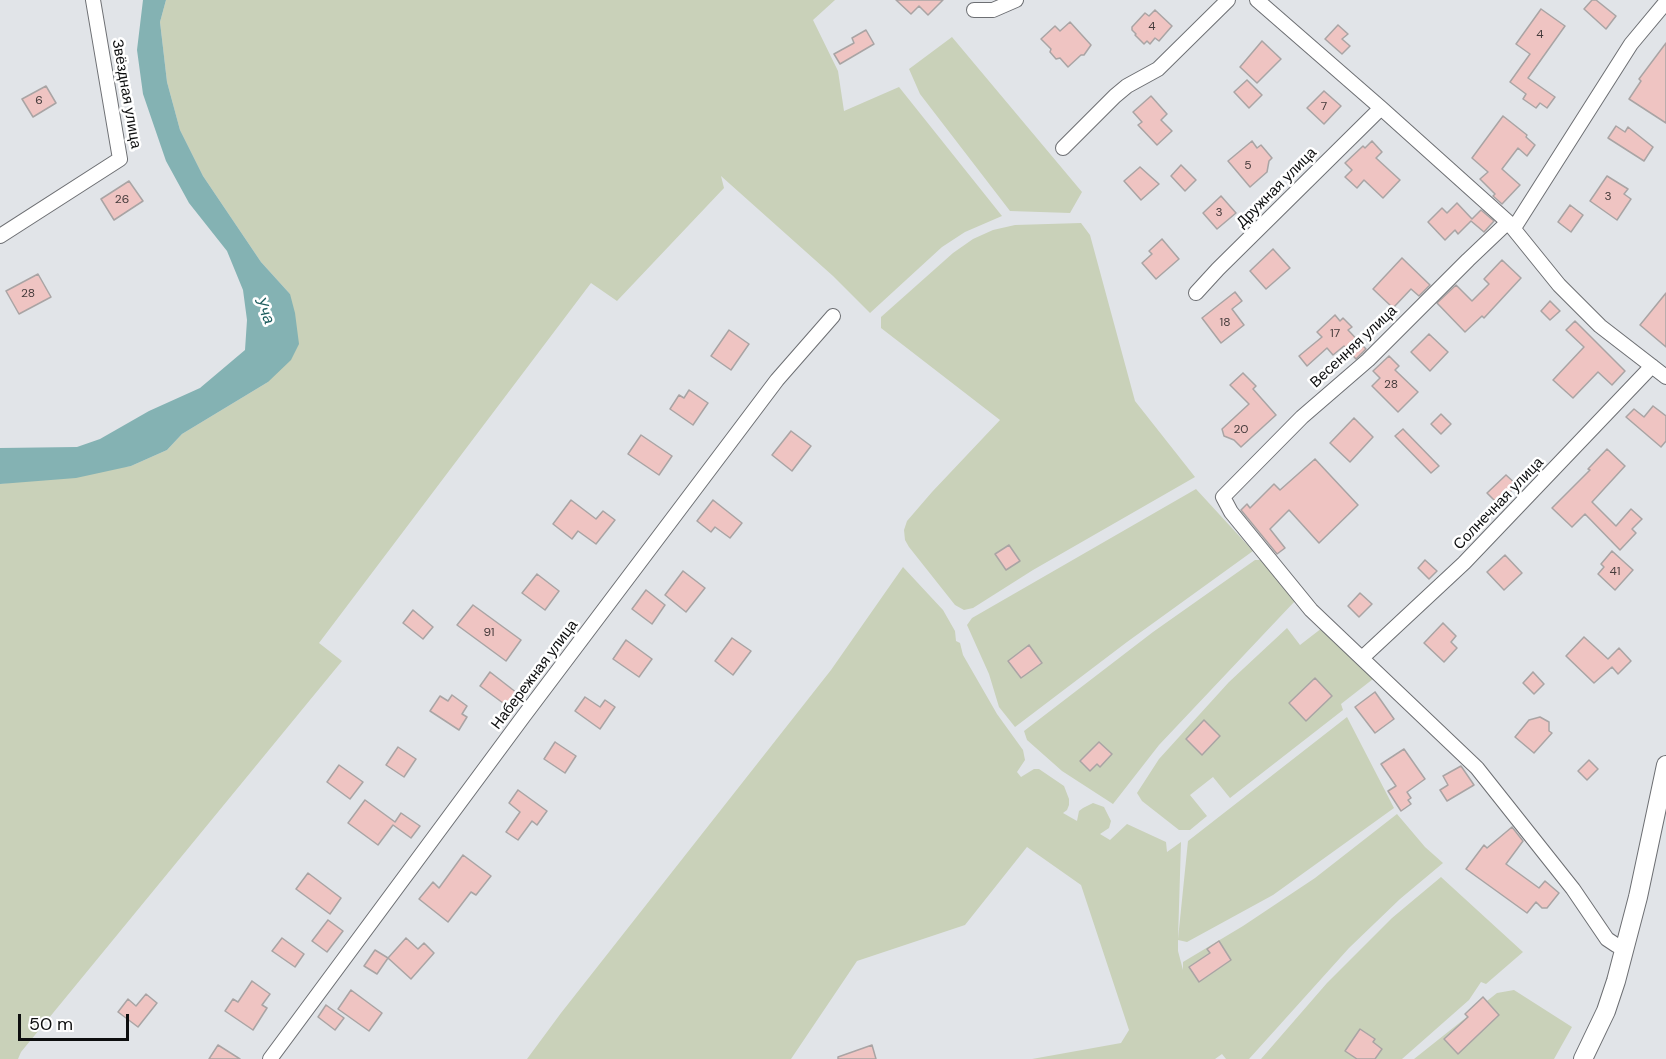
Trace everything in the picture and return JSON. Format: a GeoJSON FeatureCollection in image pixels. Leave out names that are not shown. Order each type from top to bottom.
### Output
{"type":"FeatureCollection","features":[{"type":"Feature","properties":{"kind":"main road"},"geometry":{"type":"LineString","coordinates":[[1583,1059],[1606,1011],[1625,948],[1666,765]]}},
{"type":"Feature","properties":{"kind":"street","name":"Звёздная улица"},"geometry":{"type":"LineString","coordinates":[[0,236],[120,159],[93,0]]}},
{"type":"Feature","properties":{"kind":"street"},"geometry":{"type":"LineString","coordinates":[[974,10],[993,10],[1016,0]]}},
{"type":"Feature","properties":{"kind":"street"},"geometry":{"type":"LineString","coordinates":[[1064,148],[1115,96],[1127,86],[1158,69],[1228,0]]}},
{"type":"Feature","properties":{"kind":"street"},"geometry":{"type":"LineString","coordinates":[[1257,0],[1511,225],[1559,285],[1600,326],[1666,377]]}},
{"type":"Feature","properties":{"kind":"street","name":"Весенняя улица"},"geometry":{"type":"LineString","coordinates":[[1362,658],[1311,610],[1231,512],[1223,497],[1302,417],[1368,360],[1468,260],[1511,225],[1631,44],[1666,2]]}},
{"type":"Feature","properties":{"kind":"street","name":"Дружная улица"},"geometry":{"type":"LineString","coordinates":[[1196,293],[1218,268],[1381,108]]}},
{"type":"Feature","properties":{"kind":"street","name":"Набережная улица"},"geometry":{"type":"LineString","coordinates":[[270,1059],[523,717],[777,380],[833,316]]}},
{"type":"Feature","properties":{"kind":"street","name":"Солнечная улица"},"geometry":{"type":"LineString","coordinates":[[1362,658],[1464,563],[1652,366]]}},
{"type":"Feature","properties":{"kind":"street"},"geometry":{"type":"LineString","coordinates":[[1362,658],[1477,768],[1574,889],[1607,939],[1625,948]]}},
{"type":"Feature","properties":{"kind":"green space"},"geometry":{"type":"Polygon","coordinates":[[[166,0],[835,0],[813,20],[838,71],[844,111],[899,87],[1002,216],[965,232],[942,247],[870,313],[833,276],[721,176],[724,188],[617,301],[591,283],[319,643],[342,661],[21,1052],[18,1059],[0,1059],[0,484],[131,466],[167,450],[182,434],[268,382],[290,294],[261,262],[203,176],[180,130],[167,82],[160,22],[166,0]]]}},
{"type":"Feature","properties":{"kind":"green space"},"geometry":{"type":"Polygon","coordinates":[[[952,37],[1082,192],[1070,213],[1010,211],[920,94],[909,69],[952,37]]]}},
{"type":"Feature","properties":{"kind":"green space"},"geometry":{"type":"Polygon","coordinates":[[[1081,223],[1090,235],[1135,401],[1195,477],[1033,570],[973,608],[964,610],[955,605],[909,547],[905,540],[904,530],[907,521],[932,492],[1000,420],[881,328],[881,317],[953,253],[973,239],[993,230],[1015,225],[1081,223]]]}},
{"type":"Feature","properties":{"kind":"green space"},"geometry":{"type":"Polygon","coordinates":[[[1196,489],[1253,551],[1015,727],[999,707],[989,674],[967,625],[972,618],[1196,489]]]}},
{"type":"Feature","properties":{"kind":"green space"},"geometry":{"type":"Polygon","coordinates":[[[1255,560],[1262,560],[1295,601],[1159,745],[1113,804],[1062,771],[1027,740],[1024,731],[1153,632],[1255,560]]]}},
{"type":"Feature","properties":{"kind":"green space"},"geometry":{"type":"Polygon","coordinates":[[[903,567],[943,610],[955,631],[956,641],[960,643],[963,655],[997,714],[1023,750],[1025,760],[1017,772],[1021,777],[1034,769],[1039,769],[1064,786],[1069,805],[1063,813],[1077,821],[1079,811],[1083,808],[1093,803],[1104,807],[1111,821],[1109,828],[1100,834],[1110,840],[1127,824],[1166,842],[1167,852],[1181,842],[1178,939],[1188,841],[1347,717],[1394,808],[1273,895],[1187,942],[1178,940],[1178,951],[1183,970],[1183,962],[1243,926],[1315,878],[1397,814],[1425,847],[1443,863],[1400,899],[1349,948],[1249,1059],[1226,1059],[1222,1054],[1215,1059],[1032,1059],[1121,1043],[1129,1030],[1081,885],[1027,847],[965,925],[857,961],[791,1059],[527,1059],[831,670],[903,567]]]}},
{"type":"Feature","properties":{"kind":"green space"},"geometry":{"type":"Polygon","coordinates":[[[1287,628],[1300,645],[1322,628],[1373,679],[1341,704],[1343,710],[1230,798],[1213,777],[1190,795],[1207,816],[1190,830],[1179,830],[1142,801],[1137,793],[1159,759],[1229,682],[1287,628]]]}},
{"type":"Feature","properties":{"kind":"green space"},"geometry":{"type":"Polygon","coordinates":[[[1441,877],[1523,952],[1486,984],[1481,982],[1469,1000],[1402,1059],[1261,1059],[1327,983],[1392,918],[1441,877]]]}},
{"type":"Feature","properties":{"kind":"green space"},"geometry":{"type":"Polygon","coordinates":[[[1514,990],[1572,1027],[1554,1059],[1414,1059],[1497,993],[1514,990]]]}},
{"type":"Feature","properties":{"kind":"water","name":"Уча"},"geometry":{"type":"Polygon","coordinates":[[[143,0],[166,0],[160,22],[167,82],[180,130],[203,176],[261,262],[290,294],[299,344],[291,360],[268,382],[182,434],[167,450],[131,466],[76,478],[0,484],[0,448],[77,447],[100,439],[149,411],[200,388],[245,350],[247,320],[243,290],[227,251],[189,203],[166,161],[143,94],[137,50],[143,0]]]}},
{"type":"Feature","properties":{"kind":"building"},"geometry":{"type":"Polygon","coordinates":[[[896,0],[943,0],[928,15],[919,6],[911,14],[896,0]]]}},
{"type":"Feature","properties":{"kind":"building"},"geometry":{"type":"Polygon","coordinates":[[[1592,0],[1596,0],[1616,16],[1606,29],[1584,9],[1592,0]]]}},
{"type":"Feature","properties":{"kind":"building"},"geometry":{"type":"Polygon","coordinates":[[[1541,9],[1565,26],[1528,78],[1555,97],[1547,108],[1540,103],[1536,108],[1523,99],[1526,94],[1510,82],[1530,54],[1516,44],[1541,9]]]}},
{"type":"Feature","properties":{"kind":"building"},"geometry":{"type":"Polygon","coordinates":[[[1155,10],[1172,26],[1159,41],[1155,38],[1150,44],[1147,41],[1144,44],[1135,35],[1132,27],[1145,13],[1149,16],[1155,10]]]}},
{"type":"Feature","properties":{"kind":"building"},"geometry":{"type":"Polygon","coordinates":[[[1070,22],[1091,45],[1084,55],[1068,67],[1060,58],[1056,59],[1050,52],[1051,49],[1041,39],[1055,26],[1060,31],[1070,22]]]}},
{"type":"Feature","properties":{"kind":"building"},"geometry":{"type":"Polygon","coordinates":[[[1338,25],[1348,34],[1342,39],[1350,46],[1342,54],[1325,39],[1338,25]]]}},
{"type":"Feature","properties":{"kind":"building"},"geometry":{"type":"Polygon","coordinates":[[[866,30],[874,44],[840,64],[834,54],[854,43],[852,38],[866,30]]]}},
{"type":"Feature","properties":{"kind":"building"},"geometry":{"type":"Polygon","coordinates":[[[1262,41],[1281,59],[1257,83],[1240,67],[1262,41]]]}},
{"type":"Feature","properties":{"kind":"building"},"geometry":{"type":"Polygon","coordinates":[[[1666,43],[1666,123],[1629,99],[1641,81],[1639,79],[1666,43]]]}},
{"type":"Feature","properties":{"kind":"building"},"geometry":{"type":"Polygon","coordinates":[[[1247,80],[1262,95],[1249,108],[1234,92],[1247,80]]]}},
{"type":"Feature","properties":{"kind":"building"},"geometry":{"type":"Polygon","coordinates":[[[46,86],[56,103],[33,117],[22,99],[46,86]]]}},
{"type":"Feature","properties":{"kind":"building"},"geometry":{"type":"Polygon","coordinates":[[[1324,91],[1341,106],[1324,124],[1307,108],[1324,91]]]}},
{"type":"Feature","properties":{"kind":"building"},"geometry":{"type":"Polygon","coordinates":[[[1151,96],[1167,114],[1161,120],[1172,131],[1157,145],[1138,125],[1142,122],[1133,112],[1151,96]]]}},
{"type":"Feature","properties":{"kind":"building"},"geometry":{"type":"Polygon","coordinates":[[[1503,116],[1527,135],[1526,137],[1535,145],[1527,156],[1518,148],[1502,169],[1520,185],[1502,204],[1480,179],[1488,172],[1472,158],[1503,116]]]}},
{"type":"Feature","properties":{"kind":"building"},"geometry":{"type":"Polygon","coordinates":[[[1616,126],[1625,132],[1628,127],[1653,147],[1644,161],[1608,138],[1616,126]]]}},
{"type":"Feature","properties":{"kind":"building"},"geometry":{"type":"Polygon","coordinates":[[[1252,141],[1257,148],[1261,145],[1272,158],[1269,161],[1267,172],[1250,187],[1228,161],[1252,141]]]}},
{"type":"Feature","properties":{"kind":"building"},"geometry":{"type":"Polygon","coordinates":[[[1372,141],[1382,152],[1376,158],[1400,180],[1383,198],[1364,180],[1357,188],[1345,177],[1352,170],[1345,163],[1363,146],[1365,148],[1372,141]]]}},
{"type":"Feature","properties":{"kind":"building"},"geometry":{"type":"Polygon","coordinates":[[[1181,165],[1196,180],[1185,191],[1171,176],[1181,165]]]}},
{"type":"Feature","properties":{"kind":"building"},"geometry":{"type":"Polygon","coordinates":[[[1140,167],[1159,184],[1141,200],[1124,181],[1140,167]]]}},
{"type":"Feature","properties":{"kind":"building"},"geometry":{"type":"Polygon","coordinates":[[[1607,176],[1628,189],[1624,194],[1631,199],[1617,220],[1590,201],[1607,176]]]}},
{"type":"Feature","properties":{"kind":"building"},"geometry":{"type":"Polygon","coordinates":[[[129,181],[143,201],[114,220],[101,199],[129,181]]]}},
{"type":"Feature","properties":{"kind":"building"},"geometry":{"type":"Polygon","coordinates":[[[1221,196],[1236,213],[1217,229],[1203,213],[1221,196]]]}},
{"type":"Feature","properties":{"kind":"building"},"geometry":{"type":"Polygon","coordinates":[[[1457,203],[1472,219],[1481,210],[1494,221],[1484,232],[1471,221],[1458,234],[1455,230],[1445,240],[1428,222],[1442,208],[1447,213],[1457,203]]]}},
{"type":"Feature","properties":{"kind":"building"},"geometry":{"type":"Polygon","coordinates":[[[1570,205],[1583,215],[1571,232],[1558,222],[1570,205]]]}},
{"type":"Feature","properties":{"kind":"building"},"geometry":{"type":"Polygon","coordinates":[[[1162,239],[1179,259],[1156,279],[1142,263],[1152,254],[1149,251],[1162,239]]]}},
{"type":"Feature","properties":{"kind":"building"},"geometry":{"type":"Polygon","coordinates":[[[1273,249],[1290,268],[1266,289],[1250,271],[1273,249]]]}},
{"type":"Feature","properties":{"kind":"building"},"geometry":{"type":"Polygon","coordinates":[[[1402,258],[1430,285],[1419,296],[1411,289],[1393,308],[1373,289],[1402,258]]]}},
{"type":"Feature","properties":{"kind":"building"},"geometry":{"type":"Polygon","coordinates":[[[1502,260],[1521,278],[1484,318],[1482,316],[1465,332],[1437,303],[1456,285],[1472,301],[1489,284],[1484,279],[1502,260]]]}},
{"type":"Feature","properties":{"kind":"building"},"geometry":{"type":"Polygon","coordinates":[[[38,274],[51,297],[19,314],[6,291],[38,274]]]}},
{"type":"Feature","properties":{"kind":"building"},"geometry":{"type":"Polygon","coordinates":[[[1235,292],[1242,301],[1232,309],[1244,325],[1221,343],[1202,318],[1235,292]]]}},
{"type":"Feature","properties":{"kind":"building"},"geometry":{"type":"Polygon","coordinates":[[[1666,293],[1666,347],[1640,325],[1666,293]]]}},
{"type":"Feature","properties":{"kind":"building"},"geometry":{"type":"Polygon","coordinates":[[[1550,301],[1560,311],[1550,320],[1541,311],[1550,301]]]}},
{"type":"Feature","properties":{"kind":"building"},"geometry":{"type":"Polygon","coordinates":[[[1335,315],[1340,321],[1343,318],[1352,327],[1348,330],[1366,349],[1356,359],[1344,346],[1333,355],[1327,348],[1307,366],[1299,356],[1322,337],[1317,332],[1335,315]]]}},
{"type":"Feature","properties":{"kind":"building"},"geometry":{"type":"Polygon","coordinates":[[[1575,321],[1625,371],[1612,385],[1598,372],[1573,398],[1553,380],[1584,347],[1566,330],[1575,321]]]}},
{"type":"Feature","properties":{"kind":"building"},"geometry":{"type":"Polygon","coordinates":[[[729,330],[749,344],[731,370],[711,356],[729,330]]]}},
{"type":"Feature","properties":{"kind":"building"},"geometry":{"type":"Polygon","coordinates":[[[1429,334],[1448,352],[1430,371],[1411,352],[1429,334]]]}},
{"type":"Feature","properties":{"kind":"building"},"geometry":{"type":"Polygon","coordinates":[[[1389,356],[1399,366],[1395,370],[1418,392],[1398,412],[1372,386],[1380,378],[1373,371],[1389,356]]]}},
{"type":"Feature","properties":{"kind":"building"},"geometry":{"type":"Polygon","coordinates":[[[1243,373],[1256,386],[1253,389],[1276,415],[1241,447],[1234,440],[1224,436],[1222,429],[1249,404],[1230,385],[1243,373]]]}},
{"type":"Feature","properties":{"kind":"building"},"geometry":{"type":"Polygon","coordinates":[[[689,390],[708,403],[693,425],[670,409],[679,395],[684,398],[689,390]]]}},
{"type":"Feature","properties":{"kind":"building"},"geometry":{"type":"Polygon","coordinates":[[[1653,406],[1666,416],[1666,441],[1661,447],[1626,417],[1634,409],[1644,417],[1653,406]]]}},
{"type":"Feature","properties":{"kind":"building"},"geometry":{"type":"Polygon","coordinates":[[[1441,414],[1451,424],[1441,434],[1431,424],[1441,414]]]}},
{"type":"Feature","properties":{"kind":"building"},"geometry":{"type":"Polygon","coordinates":[[[1354,418],[1373,437],[1350,462],[1330,443],[1354,418]]]}},
{"type":"Feature","properties":{"kind":"building"},"geometry":{"type":"Polygon","coordinates":[[[1403,429],[1439,466],[1431,473],[1395,436],[1403,429]]]}},
{"type":"Feature","properties":{"kind":"building"},"geometry":{"type":"Polygon","coordinates":[[[791,431],[811,446],[792,471],[772,455],[791,431]]]}},
{"type":"Feature","properties":{"kind":"building"},"geometry":{"type":"Polygon","coordinates":[[[641,435],[672,456],[659,475],[628,454],[641,435]]]}},
{"type":"Feature","properties":{"kind":"building"},"geometry":{"type":"Polygon","coordinates":[[[1607,449],[1625,466],[1592,502],[1616,526],[1631,509],[1642,519],[1632,529],[1636,533],[1620,550],[1585,514],[1572,527],[1552,508],[1590,470],[1588,469],[1607,449]]]}},
{"type":"Feature","properties":{"kind":"building"},"geometry":{"type":"Polygon","coordinates":[[[1315,459],[1358,505],[1319,543],[1289,510],[1270,529],[1285,548],[1277,554],[1241,510],[1247,504],[1250,508],[1274,484],[1280,490],[1315,459]]]}},
{"type":"Feature","properties":{"kind":"building"},"geometry":{"type":"Polygon","coordinates":[[[1506,475],[1517,485],[1498,504],[1487,493],[1506,475]]]}},
{"type":"Feature","properties":{"kind":"building"},"geometry":{"type":"Polygon","coordinates":[[[571,500],[596,519],[603,511],[615,520],[596,544],[578,531],[572,539],[553,524],[571,500]]]}},
{"type":"Feature","properties":{"kind":"building"},"geometry":{"type":"Polygon","coordinates":[[[713,500],[742,523],[730,538],[715,527],[711,532],[697,521],[713,500]]]}},
{"type":"Feature","properties":{"kind":"building"},"geometry":{"type":"Polygon","coordinates":[[[1009,545],[1020,561],[1006,570],[995,554],[1009,545]]]}},
{"type":"Feature","properties":{"kind":"building"},"geometry":{"type":"Polygon","coordinates":[[[1612,551],[1633,570],[1615,590],[1598,574],[1604,567],[1601,564],[1612,551]]]}},
{"type":"Feature","properties":{"kind":"building"},"geometry":{"type":"Polygon","coordinates":[[[1505,555],[1522,573],[1504,590],[1487,572],[1505,555]]]}},
{"type":"Feature","properties":{"kind":"building"},"geometry":{"type":"Polygon","coordinates":[[[1425,560],[1437,571],[1429,579],[1418,568],[1425,560]]]}},
{"type":"Feature","properties":{"kind":"building"},"geometry":{"type":"Polygon","coordinates":[[[683,571],[705,588],[686,612],[665,595],[683,571]]]}},
{"type":"Feature","properties":{"kind":"building"},"geometry":{"type":"Polygon","coordinates":[[[537,574],[559,591],[545,610],[522,593],[537,574]]]}},
{"type":"Feature","properties":{"kind":"building"},"geometry":{"type":"Polygon","coordinates":[[[646,590],[665,605],[652,624],[632,609],[646,590]]]}},
{"type":"Feature","properties":{"kind":"building"},"geometry":{"type":"Polygon","coordinates":[[[1360,593],[1372,604],[1359,617],[1348,606],[1360,593]]]}},
{"type":"Feature","properties":{"kind":"building"},"geometry":{"type":"Polygon","coordinates":[[[473,605],[521,640],[506,661],[457,625],[473,605]]]}},
{"type":"Feature","properties":{"kind":"building"},"geometry":{"type":"Polygon","coordinates":[[[413,610],[433,627],[423,639],[403,623],[413,610]]]}},
{"type":"Feature","properties":{"kind":"building"},"geometry":{"type":"Polygon","coordinates":[[[1443,623],[1456,636],[1451,642],[1457,648],[1444,662],[1424,643],[1443,623]]]}},
{"type":"Feature","properties":{"kind":"building"},"geometry":{"type":"Polygon","coordinates":[[[1584,637],[1608,659],[1619,648],[1631,661],[1618,674],[1612,667],[1594,683],[1566,656],[1584,637]]]}},
{"type":"Feature","properties":{"kind":"building"},"geometry":{"type":"Polygon","coordinates":[[[732,638],[751,651],[733,675],[715,661],[732,638]]]}},
{"type":"Feature","properties":{"kind":"building"},"geometry":{"type":"Polygon","coordinates":[[[626,640],[652,659],[639,677],[613,659],[626,640]]]}},
{"type":"Feature","properties":{"kind":"building"},"geometry":{"type":"Polygon","coordinates":[[[1029,645],[1042,663],[1021,678],[1008,661],[1029,645]]]}},
{"type":"Feature","properties":{"kind":"building"},"geometry":{"type":"Polygon","coordinates":[[[490,672],[517,693],[507,706],[480,686],[490,672]]]}},
{"type":"Feature","properties":{"kind":"building"},"geometry":{"type":"Polygon","coordinates":[[[1533,672],[1544,684],[1534,694],[1523,683],[1533,672]]]}},
{"type":"Feature","properties":{"kind":"building"},"geometry":{"type":"Polygon","coordinates":[[[1315,678],[1332,696],[1306,721],[1289,703],[1315,678]]]}},
{"type":"Feature","properties":{"kind":"building"},"geometry":{"type":"Polygon","coordinates":[[[1375,692],[1394,719],[1375,733],[1355,707],[1375,692]]]}},
{"type":"Feature","properties":{"kind":"building"},"geometry":{"type":"Polygon","coordinates":[[[452,695],[467,706],[462,714],[467,717],[459,730],[430,711],[440,696],[448,701],[452,695]]]}},
{"type":"Feature","properties":{"kind":"building"},"geometry":{"type":"Polygon","coordinates":[[[585,697],[600,707],[605,700],[615,707],[600,729],[575,711],[585,697]]]}},
{"type":"Feature","properties":{"kind":"building"},"geometry":{"type":"Polygon","coordinates":[[[1540,717],[1549,722],[1549,731],[1552,733],[1534,753],[1515,737],[1529,720],[1540,717]]]}},
{"type":"Feature","properties":{"kind":"building"},"geometry":{"type":"Polygon","coordinates":[[[1204,720],[1220,736],[1202,755],[1186,739],[1204,720]]]}},
{"type":"Feature","properties":{"kind":"building"},"geometry":{"type":"Polygon","coordinates":[[[555,742],[576,756],[565,773],[544,759],[555,742]]]}},
{"type":"Feature","properties":{"kind":"building"},"geometry":{"type":"Polygon","coordinates":[[[1099,742],[1112,754],[1100,767],[1097,764],[1090,771],[1080,761],[1099,742]]]}},
{"type":"Feature","properties":{"kind":"building"},"geometry":{"type":"Polygon","coordinates":[[[398,747],[416,759],[404,777],[386,765],[398,747]]]}},
{"type":"Feature","properties":{"kind":"building"},"geometry":{"type":"Polygon","coordinates":[[[1404,749],[1425,779],[1407,792],[1411,798],[1408,800],[1411,804],[1401,811],[1388,791],[1396,786],[1381,764],[1404,749]]]}},
{"type":"Feature","properties":{"kind":"building"},"geometry":{"type":"Polygon","coordinates":[[[1589,760],[1598,769],[1587,780],[1578,771],[1589,760]]]}},
{"type":"Feature","properties":{"kind":"building"},"geometry":{"type":"Polygon","coordinates":[[[339,765],[363,782],[350,799],[327,782],[339,765]]]}},
{"type":"Feature","properties":{"kind":"building"},"geometry":{"type":"Polygon","coordinates":[[[1461,766],[1474,785],[1447,801],[1440,790],[1448,785],[1443,776],[1461,766]]]}},
{"type":"Feature","properties":{"kind":"building"},"geometry":{"type":"Polygon","coordinates":[[[518,790],[547,811],[537,825],[532,821],[518,840],[506,832],[520,812],[509,803],[518,790]]]}},
{"type":"Feature","properties":{"kind":"building"},"geometry":{"type":"Polygon","coordinates":[[[365,800],[395,822],[401,813],[420,826],[411,838],[393,825],[378,845],[348,823],[365,800]]]}},
{"type":"Feature","properties":{"kind":"building"},"geometry":{"type":"Polygon","coordinates":[[[1512,827],[1523,841],[1506,864],[1539,888],[1545,881],[1559,893],[1547,908],[1542,908],[1536,902],[1527,913],[1466,869],[1484,845],[1487,848],[1512,827]]]}},
{"type":"Feature","properties":{"kind":"building"},"geometry":{"type":"Polygon","coordinates":[[[463,855],[491,876],[476,895],[471,892],[448,922],[419,899],[433,882],[439,888],[463,855]]]}},
{"type":"Feature","properties":{"kind":"building"},"geometry":{"type":"Polygon","coordinates":[[[308,873],[341,898],[330,914],[296,889],[308,873]]]}},
{"type":"Feature","properties":{"kind":"building"},"geometry":{"type":"Polygon","coordinates":[[[328,920],[343,931],[327,952],[312,941],[328,920]]]}},
{"type":"Feature","properties":{"kind":"building"},"geometry":{"type":"Polygon","coordinates":[[[282,938],[304,954],[295,967],[272,951],[282,938]]]}},
{"type":"Feature","properties":{"kind":"building"},"geometry":{"type":"Polygon","coordinates":[[[406,938],[418,949],[424,943],[434,953],[411,979],[388,958],[406,938]]]}},
{"type":"Feature","properties":{"kind":"building"},"geometry":{"type":"Polygon","coordinates":[[[1219,941],[1231,960],[1199,982],[1189,967],[1210,953],[1207,949],[1219,941]]]}},
{"type":"Feature","properties":{"kind":"building"},"geometry":{"type":"Polygon","coordinates":[[[375,950],[388,958],[377,974],[364,966],[375,950]]]}},
{"type":"Feature","properties":{"kind":"building"},"geometry":{"type":"Polygon","coordinates":[[[252,981],[270,994],[262,1005],[267,1008],[253,1030],[225,1011],[233,999],[238,1002],[252,981]]]}},
{"type":"Feature","properties":{"kind":"building"},"geometry":{"type":"Polygon","coordinates":[[[351,990],[382,1013],[369,1031],[338,1009],[351,990]]]}},
{"type":"Feature","properties":{"kind":"building"},"geometry":{"type":"Polygon","coordinates":[[[146,994],[157,1003],[138,1027],[118,1012],[128,999],[136,1006],[146,994]]]}},
{"type":"Feature","properties":{"kind":"building"},"geometry":{"type":"Polygon","coordinates":[[[1483,997],[1499,1015],[1458,1054],[1444,1039],[1468,1017],[1465,1014],[1483,997]]]}},
{"type":"Feature","properties":{"kind":"building"},"geometry":{"type":"Polygon","coordinates":[[[326,1005],[344,1018],[335,1030],[318,1017],[326,1005]]]}},
{"type":"Feature","properties":{"kind":"building"},"geometry":{"type":"Polygon","coordinates":[[[1360,1029],[1375,1039],[1373,1042],[1382,1049],[1375,1059],[1357,1059],[1345,1051],[1360,1029]]]}},
{"type":"Feature","properties":{"kind":"building"},"geometry":{"type":"Polygon","coordinates":[[[218,1045],[240,1059],[209,1059],[218,1045]]]}},
{"type":"Feature","properties":{"kind":"building"},"geometry":{"type":"Polygon","coordinates":[[[872,1045],[876,1059],[838,1059],[838,1057],[872,1045]]]}}]}
